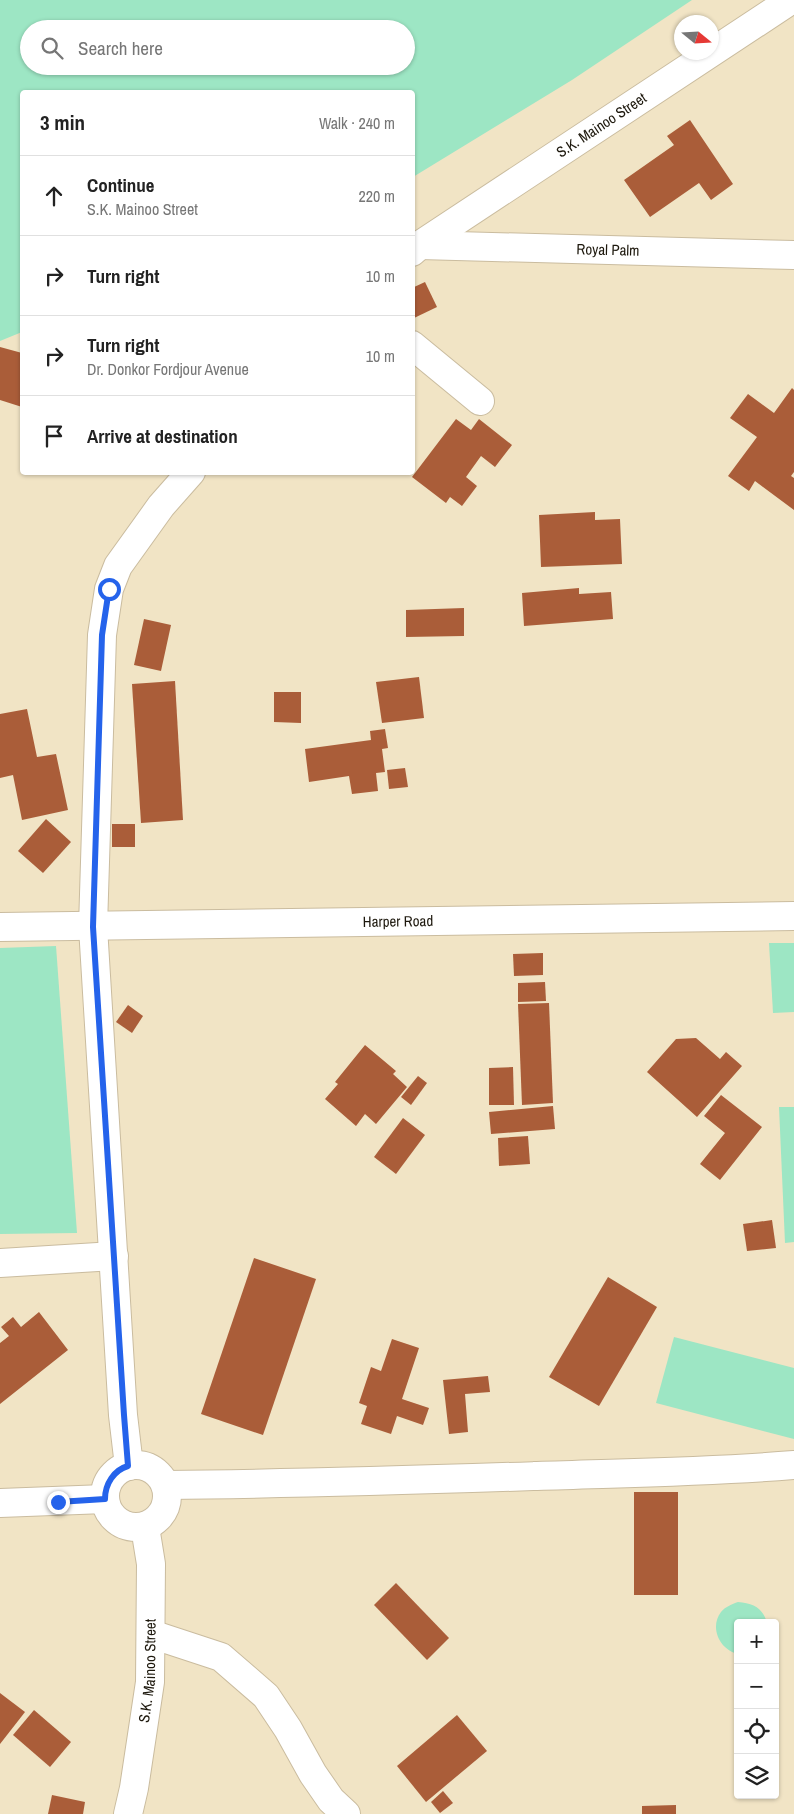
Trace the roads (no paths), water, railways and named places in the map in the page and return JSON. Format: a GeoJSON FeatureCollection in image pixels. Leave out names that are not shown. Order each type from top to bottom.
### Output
{"type":"FeatureCollection","features":[{"type":"Feature","properties":{"kind":"street","name":"S.K. Mainoo Street"},"geometry":{"type":"LineString","coordinates":[[416,249],[791,0]]}},
{"type":"Feature","properties":{"kind":"street","name":"Royal Palm"},"geometry":{"type":"LineString","coordinates":[[416,249],[794,255]]}},
{"type":"Feature","properties":{"kind":"street"},"geometry":{"type":"LineString","coordinates":[[415,347],[480,401]]}},
{"type":"Feature","properties":{"kind":"street"},"geometry":{"type":"LineString","coordinates":[[128,1466],[93,927],[102,635],[109,589],[118,566],[161,506],[188,475]]}},
{"type":"Feature","properties":{"kind":"street","name":"Harper Road"},"geometry":{"type":"LineString","coordinates":[[0,927],[794,916]]}},
{"type":"Feature","properties":{"kind":"street"},"geometry":{"type":"LineString","coordinates":[[0,1263],[114,1256]]}},
{"type":"Feature","properties":{"kind":"street"},"geometry":{"type":"LineString","coordinates":[[137,1465],[149,1468],[159,1474],[166,1485],[168,1497],[165,1509],[158,1520],[144,1527],[136,1528],[123,1525],[113,1518],[107,1508],[105,1499],[107,1484],[114,1473],[128,1466],[137,1465]]}},
{"type":"Feature","properties":{"kind":"street"},"geometry":{"type":"LineString","coordinates":[[166,1485],[295,1484],[760,1468],[794,1465]]}},
{"type":"Feature","properties":{"kind":"street"},"geometry":{"type":"LineString","coordinates":[[0,1503],[105,1499]]}},
{"type":"Feature","properties":{"kind":"street","name":"S.K. Mainoo Street"},"geometry":{"type":"LineString","coordinates":[[128,1814],[134,1788],[150,1682],[151,1564],[144,1527]]}},
{"type":"Feature","properties":{"kind":"street"},"geometry":{"type":"LineString","coordinates":[[151,1634],[221,1657],[266,1696],[331,1800],[346,1814]]}}]}
